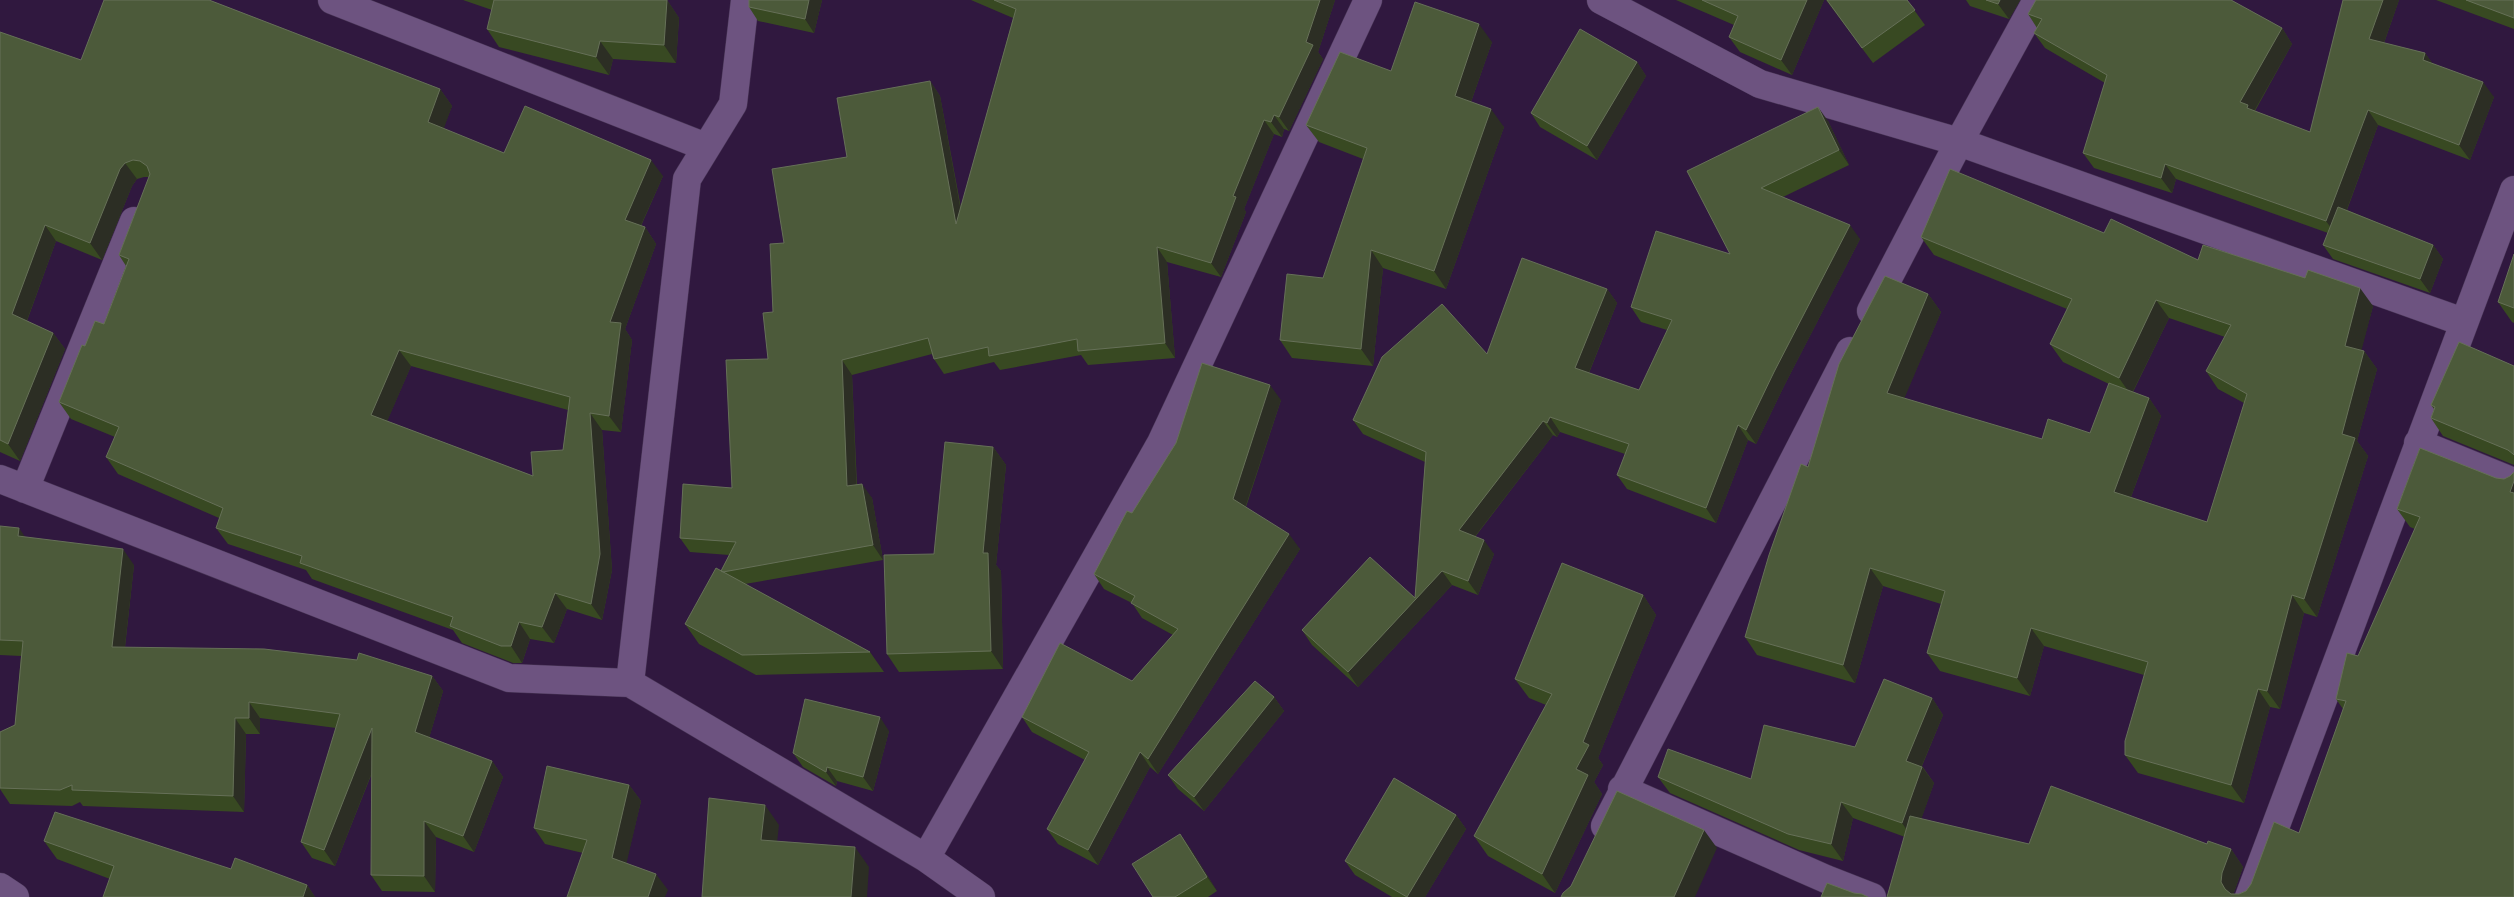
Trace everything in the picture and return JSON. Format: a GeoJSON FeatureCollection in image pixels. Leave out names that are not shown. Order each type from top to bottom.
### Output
{"type":"FeatureCollection","features":[{"type":"Feature","properties":{"kind":"street"},"geometry":{"type":"LineString","coordinates":[[332,0],[706,147]]}},
{"type":"Feature","properties":{"kind":"street"},"geometry":{"type":"LineString","coordinates":[[630,683],[687,179],[733,104],[745,0]]}},
{"type":"Feature","properties":{"kind":"street"},"geometry":{"type":"LineString","coordinates":[[926,858],[1161,443],[1368,0]]}},
{"type":"Feature","properties":{"kind":"street"},"geometry":{"type":"LineString","coordinates":[[1602,0],[1760,84],[1959,142],[2463,322]]}},
{"type":"Feature","properties":{"kind":"street"},"geometry":{"type":"LineString","coordinates":[[1592,852],[1622,789],[1959,142],[2037,0]]}},
{"type":"Feature","properties":{"kind":"street"},"geometry":{"type":"LineString","coordinates":[[2249,897],[2514,190]]}},
{"type":"Feature","properties":{"kind":"street"},"geometry":{"type":"LineString","coordinates":[[25,489],[142,201]]}},
{"type":"Feature","properties":{"kind":"street"},"geometry":{"type":"LineString","coordinates":[[2418,443],[2514,482]]}},
{"type":"Feature","properties":{"kind":"street"},"geometry":{"type":"LineString","coordinates":[[0,479],[509,678],[630,683],[926,858],[981,897]]}},
{"type":"Feature","properties":{"kind":"street"},"geometry":{"type":"LineString","coordinates":[[1622,789],[1826,879],[1872,897]]}},
{"type":"Feature","properties":{"kind":"street"},"geometry":{"type":"LineString","coordinates":[[0,886],[15,897]]}},
{"type":"Feature","properties":{"kind":"building"},"geometry":{"type":"Polygon","coordinates":[[[104,0],[209,0],[440,89],[428,122],[504,153],[525,106],[651,160],[625,220],[645,227],[610,322],[621,323],[609,416],[590,413],[600,554],[591,604],[555,593],[542,627],[519,622],[511,646],[501,646],[450,626],[453,617],[300,563],[302,556],[216,528],[223,508],[106,457],[119,427],[59,402],[82,345],[85,346],[95,321],[104,324],[129,259],[119,255],[150,174],[147,166],[140,161],[133,160],[125,163],[120,169],[90,243],[45,225],[12,314],[53,333],[8,444],[0,440],[0,32],[81,60],[104,0]],[[399,350],[371,415],[533,476],[531,452],[563,450],[570,397],[399,350]]]}},
{"type":"Feature","properties":{"kind":"building"},"geometry":{"type":"Polygon","coordinates":[[[494,0],[667,0],[664,45],[600,41],[596,57],[487,29],[494,0]]]}},
{"type":"Feature","properties":{"kind":"building"},"geometry":{"type":"Polygon","coordinates":[[[749,0],[809,0],[805,19],[749,7],[749,0]]]}},
{"type":"Feature","properties":{"kind":"building"},"geometry":{"type":"Polygon","coordinates":[[[994,0],[1320,0],[1306,42],[1313,45],[1279,117],[1274,115],[1271,122],[1264,120],[1233,196],[1236,197],[1211,263],[1157,247],[1165,343],[1078,351],[1077,339],[989,356],[988,347],[934,359],[928,338],[842,360],[847,486],[862,484],[873,545],[723,572],[721,571],[736,542],[680,538],[683,484],[732,488],[726,360],[768,359],[763,313],[773,312],[770,244],[784,243],[772,169],[847,157],[837,98],[930,81],[956,224],[1016,9],[994,0]]]}},
{"type":"Feature","properties":{"kind":"building"},"geometry":{"type":"Polygon","coordinates":[[[1702,0],[1807,0],[1781,60],[1729,37],[1738,16],[1702,0]]]}},
{"type":"Feature","properties":{"kind":"building"},"geometry":{"type":"Polygon","coordinates":[[[1827,0],[1907,0],[1915,10],[1862,48],[1827,0]]]}},
{"type":"Feature","properties":{"kind":"building"},"geometry":{"type":"Polygon","coordinates":[[[1986,0],[2000,0],[1998,4],[1986,0]]]}},
{"type":"Feature","properties":{"kind":"building"},"geometry":{"type":"Polygon","coordinates":[[[2036,0],[2231,0],[2282,28],[2240,102],[2248,105],[2247,108],[2310,132],[2343,0],[2383,0],[2369,39],[2425,53],[2423,60],[2483,82],[2459,145],[2368,110],[2326,221],[2165,164],[2161,178],[2083,153],[2107,75],[2034,33],[2042,19],[2028,14],[2036,0]]]}},
{"type":"Feature","properties":{"kind":"building"},"geometry":{"type":"Polygon","coordinates":[[[2466,0],[2514,0],[2514,18],[2466,0]]]}},
{"type":"Feature","properties":{"kind":"building"},"geometry":{"type":"Polygon","coordinates":[[[1415,2],[1479,24],[1455,96],[1491,109],[1434,271],[1371,250],[1361,349],[1280,340],[1287,274],[1323,278],[1367,148],[1306,125],[1340,52],[1391,71],[1415,2]]]}},
{"type":"Feature","properties":{"kind":"building"},"geometry":{"type":"Polygon","coordinates":[[[1580,29],[1637,62],[1587,146],[1531,113],[1580,29]]]}},
{"type":"Feature","properties":{"kind":"building"},"geometry":{"type":"Polygon","coordinates":[[[1818,107],[1839,150],[1761,188],[1850,225],[1746,430],[1738,425],[1706,508],[1617,475],[1629,444],[1550,417],[1547,423],[1543,421],[1459,530],[1484,540],[1468,581],[1442,571],[1348,672],[1302,630],[1370,557],[1415,598],[1426,452],[1353,420],[1382,357],[1442,304],[1487,354],[1522,258],[1607,289],[1575,368],[1639,390],[1672,320],[1631,307],[1656,231],[1730,254],[1687,171],[1818,107]]]}},
{"type":"Feature","properties":{"kind":"building"},"geometry":{"type":"Polygon","coordinates":[[[1950,169],[2104,233],[2111,219],[2198,260],[2203,245],[2305,278],[2308,270],[2360,288],[2345,346],[2364,351],[2342,434],[2355,438],[2304,599],[2292,595],[2267,691],[2258,689],[2231,785],[2125,755],[2125,741],[2148,662],[2031,628],[2017,678],[1927,653],[1945,591],[1870,568],[1843,665],[1745,637],[1769,555],[1801,464],[1808,467],[1839,364],[1885,276],[1928,294],[1887,393],[2042,439],[2048,419],[2090,433],[2109,383],[2149,398],[2114,492],[2207,522],[2247,394],[2206,371],[2231,325],[2156,300],[2119,378],[2050,344],[2072,299],[1921,237],[1950,169]]]}},
{"type":"Feature","properties":{"kind":"building"},"geometry":{"type":"Polygon","coordinates":[[[2338,207],[2433,245],[2420,279],[2323,245],[2338,207]]]}},
{"type":"Feature","properties":{"kind":"building"},"geometry":{"type":"Polygon","coordinates":[[[2514,254],[2514,308],[2498,302],[2514,254]]]}},
{"type":"Feature","properties":{"kind":"building"},"geometry":{"type":"Polygon","coordinates":[[[2459,342],[2514,366],[2514,455],[2508,450],[2431,418],[2435,407],[2431,405],[2459,342]]]}},
{"type":"Feature","properties":{"kind":"building"},"geometry":{"type":"Polygon","coordinates":[[[1202,363],[1270,385],[1233,499],[1289,534],[1148,759],[1140,752],[1088,850],[1047,829],[1089,752],[1022,717],[1060,643],[1132,681],[1178,629],[1131,603],[1135,596],[1094,574],[1127,511],[1132,513],[1176,443],[1202,363]]]}},
{"type":"Feature","properties":{"kind":"building"},"geometry":{"type":"Polygon","coordinates":[[[945,442],[993,447],[983,553],[988,553],[991,651],[887,654],[884,555],[934,554],[945,442]]]}},
{"type":"Feature","properties":{"kind":"building"},"geometry":{"type":"Polygon","coordinates":[[[2420,448],[2496,478],[2504,479],[2514,472],[2514,481],[2510,492],[2514,493],[2514,897],[1887,897],[1910,816],[2029,844],[2051,786],[2207,844],[2208,841],[2231,849],[2222,873],[2221,882],[2231,894],[2239,894],[2246,891],[2251,884],[2274,822],[2299,833],[2346,701],[2336,699],[2347,653],[2358,656],[2420,517],[2397,509],[2420,448]]]}},
{"type":"Feature","properties":{"kind":"building"},"geometry":{"type":"Polygon","coordinates":[[[0,526],[19,528],[18,536],[123,549],[112,647],[264,649],[357,660],[359,653],[432,676],[415,732],[492,761],[463,836],[424,821],[424,876],[371,875],[372,728],[324,850],[301,842],[340,714],[249,702],[249,718],[235,718],[233,796],[72,790],[72,785],[60,790],[0,788],[0,732],[15,725],[23,641],[0,640],[0,526]]]}},
{"type":"Feature","properties":{"kind":"building"},"geometry":{"type":"Polygon","coordinates":[[[1562,563],[1643,595],[1583,742],[1589,745],[1576,769],[1588,775],[1542,874],[1474,836],[1552,694],[1515,679],[1562,563]]]}},
{"type":"Feature","properties":{"kind":"building"},"geometry":{"type":"Polygon","coordinates":[[[716,568],[870,652],[742,655],[685,624],[716,568]]]}},
{"type":"Feature","properties":{"kind":"building"},"geometry":{"type":"Polygon","coordinates":[[[1884,679],[1932,698],[1906,761],[1922,767],[1902,823],[1841,802],[1831,844],[1788,834],[1658,777],[1668,749],[1751,779],[1764,725],[1855,747],[1884,679]]]}},
{"type":"Feature","properties":{"kind":"building"},"geometry":{"type":"Polygon","coordinates":[[[1255,681],[1274,697],[1194,797],[1168,775],[1255,681]]]}},
{"type":"Feature","properties":{"kind":"building"},"geometry":{"type":"Polygon","coordinates":[[[805,699],[880,717],[863,777],[827,767],[826,772],[793,753],[805,699]]]}},
{"type":"Feature","properties":{"kind":"building"},"geometry":{"type":"Polygon","coordinates":[[[547,766],[629,785],[612,858],[656,874],[648,897],[567,897],[587,840],[534,828],[547,766]]]}},
{"type":"Feature","properties":{"kind":"building"},"geometry":{"type":"Polygon","coordinates":[[[1394,778],[1456,815],[1407,897],[1345,861],[1394,778]]]}},
{"type":"Feature","properties":{"kind":"building"},"geometry":{"type":"Polygon","coordinates":[[[1617,791],[1704,830],[1674,897],[1561,897],[1571,886],[1617,791]]]}},
{"type":"Feature","properties":{"kind":"building"},"geometry":{"type":"Polygon","coordinates":[[[709,798],[765,805],[761,840],[855,847],[851,897],[702,897],[709,798]]]}},
{"type":"Feature","properties":{"kind":"building"},"geometry":{"type":"Polygon","coordinates":[[[55,812],[231,869],[235,858],[307,885],[303,897],[103,897],[114,866],[44,841],[55,812]]]}},
{"type":"Feature","properties":{"kind":"building"},"geometry":{"type":"Polygon","coordinates":[[[1180,834],[1207,877],[1175,897],[1153,897],[1132,864],[1180,834]]]}},
{"type":"Feature","properties":{"kind":"building"},"geometry":{"type":"Polygon","coordinates":[[[1827,883],[1862,894],[1868,897],[1821,897],[1827,883]]]}}]}
